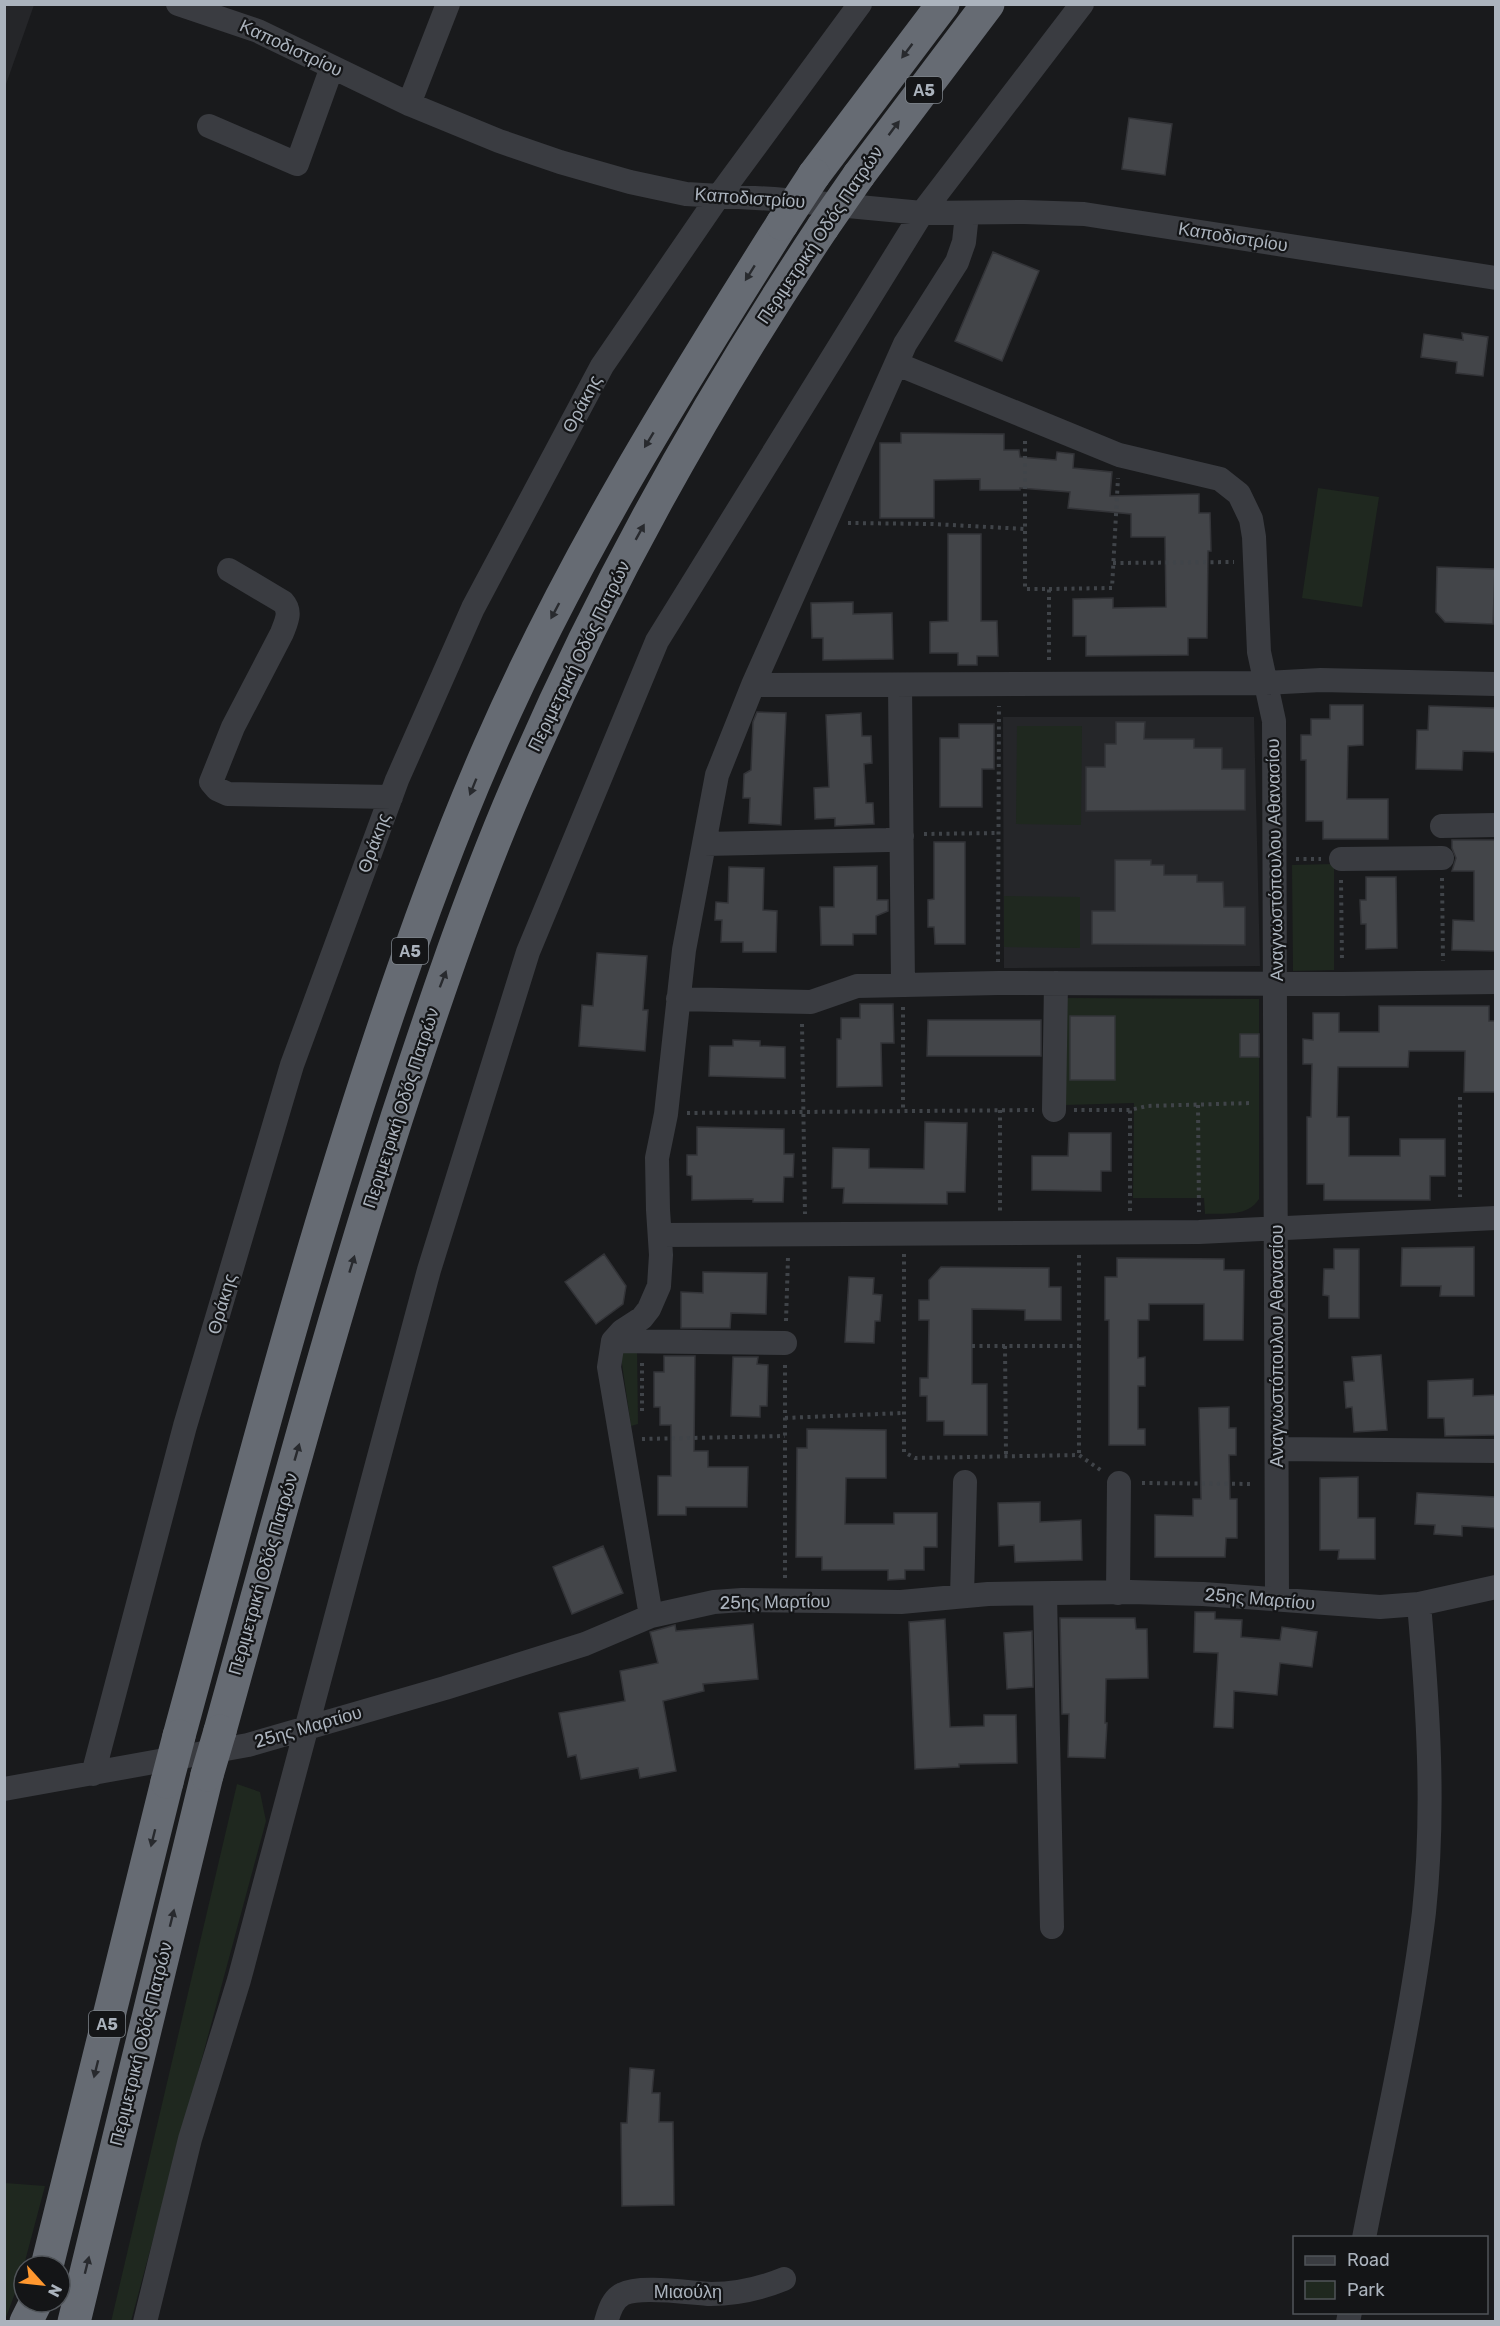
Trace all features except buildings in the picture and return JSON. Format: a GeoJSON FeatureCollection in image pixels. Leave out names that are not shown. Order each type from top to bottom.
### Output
{"type":"FeatureCollection","features":[{"type":"Feature","properties":{"kind":"highway","name":"Περιμετρική Οδός Πατρών"},"geometry":{"type":"LineString","coordinates":[[50,2254],[167,1782],[287,1340],[341,1154],[396,990],[447,850],[489,748],[542,635],[595,533],[704,347],[814,175],[943,4]]}},
{"type":"Feature","properties":{"kind":"highway","name":"Περιμετρική Οδός Πατρών"},"geometry":{"type":"LineString","coordinates":[[74,2322],[207,1775],[326,1351],[434,1003],[525,767],[578,652],[627,556],[759,323],[859,174],[988,4]]}},
{"type":"Feature","properties":{"kind":"street","name":"Καποδιστρίου"},"geometry":{"type":"LineString","coordinates":[[178,4],[243,25],[408,105],[523,150],[630,182],[686,194],[774,199],[922,213],[1084,214],[1496,278]]}},
{"type":"Feature","properties":{"kind":"street"},"geometry":{"type":"LineString","coordinates":[[408,105],[448,4]]}},
{"type":"Feature","properties":{"kind":"street","name":"Θράκης"},"geometry":{"type":"LineString","coordinates":[[93,1774],[185,1426],[289,1077],[391,797],[473,608],[602,366],[718,197],[860,4]]}},
{"type":"Feature","properties":{"kind":"street"},"geometry":{"type":"LineString","coordinates":[[146,2322],[190,2139],[239,1980],[429,1270],[528,952],[657,641],[922,213],[1082,4]]}},
{"type":"Feature","properties":{"kind":"street"},"geometry":{"type":"LineString","coordinates":[[209,126],[297,164],[332,67]]}},
{"type":"Feature","properties":{"kind":"street"},"geometry":{"type":"LineString","coordinates":[[651,1616],[609,1367],[613,1341],[622,1330],[642,1318],[654,1299],[661,1271],[657,1158],[666,1114],[687,928],[717,775],[753,685],[824,523],[913,329],[957,262],[964,242],[967,214]]}},
{"type":"Feature","properties":{"kind":"street","name":"Αναγνωστόπουλου Αθανασίου"},"geometry":{"type":"LineString","coordinates":[[897,364],[1119,454],[1220,479],[1231,486],[1246,504],[1251,519],[1256,562],[1259,652],[1274,721],[1277,1599]]}},
{"type":"Feature","properties":{"kind":"street"},"geometry":{"type":"LineString","coordinates":[[229,570],[283,602],[288,607],[288,615],[282,633],[222,750],[211,782],[217,789],[228,794],[391,797]]}},
{"type":"Feature","properties":{"kind":"street"},"geometry":{"type":"LineString","coordinates":[[753,685],[1264,683],[1321,680],[1496,684]]}},
{"type":"Feature","properties":{"kind":"street"},"geometry":{"type":"LineString","coordinates":[[900,685],[903,985]]}},
{"type":"Feature","properties":{"kind":"street"},"geometry":{"type":"LineString","coordinates":[[1442,826],[1496,825]]}},
{"type":"Feature","properties":{"kind":"street"},"geometry":{"type":"LineString","coordinates":[[704,844],[888,840],[902,836]]}},
{"type":"Feature","properties":{"kind":"street"},"geometry":{"type":"LineString","coordinates":[[1341,859],[1442,858]]}},
{"type":"Feature","properties":{"kind":"street"},"geometry":{"type":"LineString","coordinates":[[678,999],[801,1002],[816,1000],[857,986],[998,983],[1496,982]]}},
{"type":"Feature","properties":{"kind":"street"},"geometry":{"type":"LineString","coordinates":[[1054,1110],[1056,983]]}},
{"type":"Feature","properties":{"kind":"street"},"geometry":{"type":"LineString","coordinates":[[660,1235],[1199,1232],[1496,1218]]}},
{"type":"Feature","properties":{"kind":"street"},"geometry":{"type":"LineString","coordinates":[[613,1341],[785,1343]]}},
{"type":"Feature","properties":{"kind":"street"},"geometry":{"type":"LineString","coordinates":[[1278,1449],[1496,1451]]}},
{"type":"Feature","properties":{"kind":"street"},"geometry":{"type":"LineString","coordinates":[[962,1596],[965,1482]]}},
{"type":"Feature","properties":{"kind":"street"},"geometry":{"type":"LineString","coordinates":[[1118,1593],[1119,1483]]}},
{"type":"Feature","properties":{"kind":"street","name":"25ης Μαρτίου"},"geometry":{"type":"LineString","coordinates":[[4,1789],[248,1745],[564,1651],[651,1616],[714,1602],[785,1600],[901,1602],[962,1596],[1185,1593],[1368,1607],[1419,1604],[1496,1587]]}},
{"type":"Feature","properties":{"kind":"street"},"geometry":{"type":"LineString","coordinates":[[1045,1594],[1052,1927]]}},
{"type":"Feature","properties":{"kind":"street"},"geometry":{"type":"LineString","coordinates":[[1364,2236],[1414,1981],[1424,1910],[1429,1815],[1429,1728],[1419,1604]]}},
{"type":"Feature","properties":{"kind":"street","name":"Μιαούλη"},"geometry":{"type":"LineString","coordinates":[[606,2322],[615,2300],[623,2294],[670,2291],[713,2294],[743,2291],[784,2279]]}},
{"type":"Feature","properties":{"kind":"path"},"geometry":{"type":"LineString","coordinates":[[1025,416],[1025,589],[1112,588],[1119,454]]}},
{"type":"Feature","properties":{"kind":"path"},"geometry":{"type":"LineString","coordinates":[[824,523],[933,524],[1024,529]]}},
{"type":"Feature","properties":{"kind":"path"},"geometry":{"type":"LineString","coordinates":[[1113,562],[1256,562]]}},
{"type":"Feature","properties":{"kind":"path"},"geometry":{"type":"LineString","coordinates":[[1049,589],[1050,684]]}},
{"type":"Feature","properties":{"kind":"path"},"geometry":{"type":"LineString","coordinates":[[998,983],[999,684]]}},
{"type":"Feature","properties":{"kind":"path"},"geometry":{"type":"LineString","coordinates":[[902,836],[999,833]]}},
{"type":"Feature","properties":{"kind":"path"},"geometry":{"type":"LineString","coordinates":[[1442,858],[1443,983]]}},
{"type":"Feature","properties":{"kind":"path"},"geometry":{"type":"LineString","coordinates":[[1275,859],[1341,859],[1342,984]]}},
{"type":"Feature","properties":{"kind":"path"},"geometry":{"type":"LineString","coordinates":[[903,985],[903,1110]]}},
{"type":"Feature","properties":{"kind":"path"},"geometry":{"type":"LineString","coordinates":[[785,1600],[785,1343],[796,1235],[802,1111],[801,1002]]}},
{"type":"Feature","properties":{"kind":"path"},"geometry":{"type":"LineString","coordinates":[[1460,1097],[1460,1219]]}},
{"type":"Feature","properties":{"kind":"path"},"geometry":{"type":"LineString","coordinates":[[666,1114],[903,1110],[1130,1110],[1147,1106],[1276,1103]]}},
{"type":"Feature","properties":{"kind":"path"},"geometry":{"type":"LineString","coordinates":[[1198,1105],[1199,1232]]}},
{"type":"Feature","properties":{"kind":"path"},"geometry":{"type":"LineString","coordinates":[[1000,1110],[1000,1233]]}},
{"type":"Feature","properties":{"kind":"path"},"geometry":{"type":"LineString","coordinates":[[1130,1110],[1130,1232]]}},
{"type":"Feature","properties":{"kind":"path"},"geometry":{"type":"LineString","coordinates":[[1079,1455],[1080,1233]]}},
{"type":"Feature","properties":{"kind":"path"},"geometry":{"type":"LineString","coordinates":[[904,1235],[904,1452],[915,1458],[1079,1455],[1119,1483],[1277,1485]]}},
{"type":"Feature","properties":{"kind":"path"},"geometry":{"type":"LineString","coordinates":[[642,1341],[642,1417]]}},
{"type":"Feature","properties":{"kind":"path"},"geometry":{"type":"LineString","coordinates":[[972,1346],[1079,1346]]}},
{"type":"Feature","properties":{"kind":"path"},"geometry":{"type":"LineString","coordinates":[[1005,1346],[1006,1456]]}},
{"type":"Feature","properties":{"kind":"path"},"geometry":{"type":"LineString","coordinates":[[785,1418],[903,1413]]}},
{"type":"Feature","properties":{"kind":"path"},"geometry":{"type":"LineString","coordinates":[[620,1439],[785,1436]]}},
{"type":"Feature","properties":{"kind":"shaded area"},"geometry":{"type":"Polygon","coordinates":[[[4,5],[34,5],[5,87],[4,5]]]}},
{"type":"Feature","properties":{"kind":"shaded area"},"geometry":{"type":"Polygon","coordinates":[[[1003,717],[1254,717],[1260,966],[1004,968],[1003,717]]]}},
{"type":"Feature","properties":{"kind":"green space"},"geometry":{"type":"Polygon","coordinates":[[[1318,488],[1379,497],[1362,607],[1302,598],[1318,488]]]}},
{"type":"Feature","properties":{"kind":"green space"},"geometry":{"type":"Polygon","coordinates":[[[1017,726],[1082,726],[1081,825],[1016,824],[1017,726]]]}},
{"type":"Feature","properties":{"kind":"green space"},"geometry":{"type":"Polygon","coordinates":[[[1334,864],[1334,970],[1293,971],[1292,865],[1334,864]]]}},
{"type":"Feature","properties":{"kind":"green space"},"geometry":{"type":"Polygon","coordinates":[[[1004,896],[1080,897],[1080,948],[1004,947],[1004,896]]]}},
{"type":"Feature","properties":{"kind":"green space"},"geometry":{"type":"Polygon","coordinates":[[[1064,998],[1259,999],[1259,1199],[1254,1205],[1235,1213],[1205,1214],[1204,1198],[1133,1198],[1134,1103],[1065,1105],[1064,998]]]}},
{"type":"Feature","properties":{"kind":"green space"},"geometry":{"type":"Polygon","coordinates":[[[637,1347],[638,1424],[631,1426],[621,1357],[623,1351],[637,1347]]]}},
{"type":"Feature","properties":{"kind":"green space"},"geometry":{"type":"Polygon","coordinates":[[[237,1784],[260,1792],[266,1821],[131,2321],[111,2322],[237,1784]]]}},
{"type":"Feature","properties":{"kind":"green space"},"geometry":{"type":"Polygon","coordinates":[[[5,2183],[45,2186],[27,2254],[12,2254],[12,2301],[5,2320],[5,2183]]]}}]}
